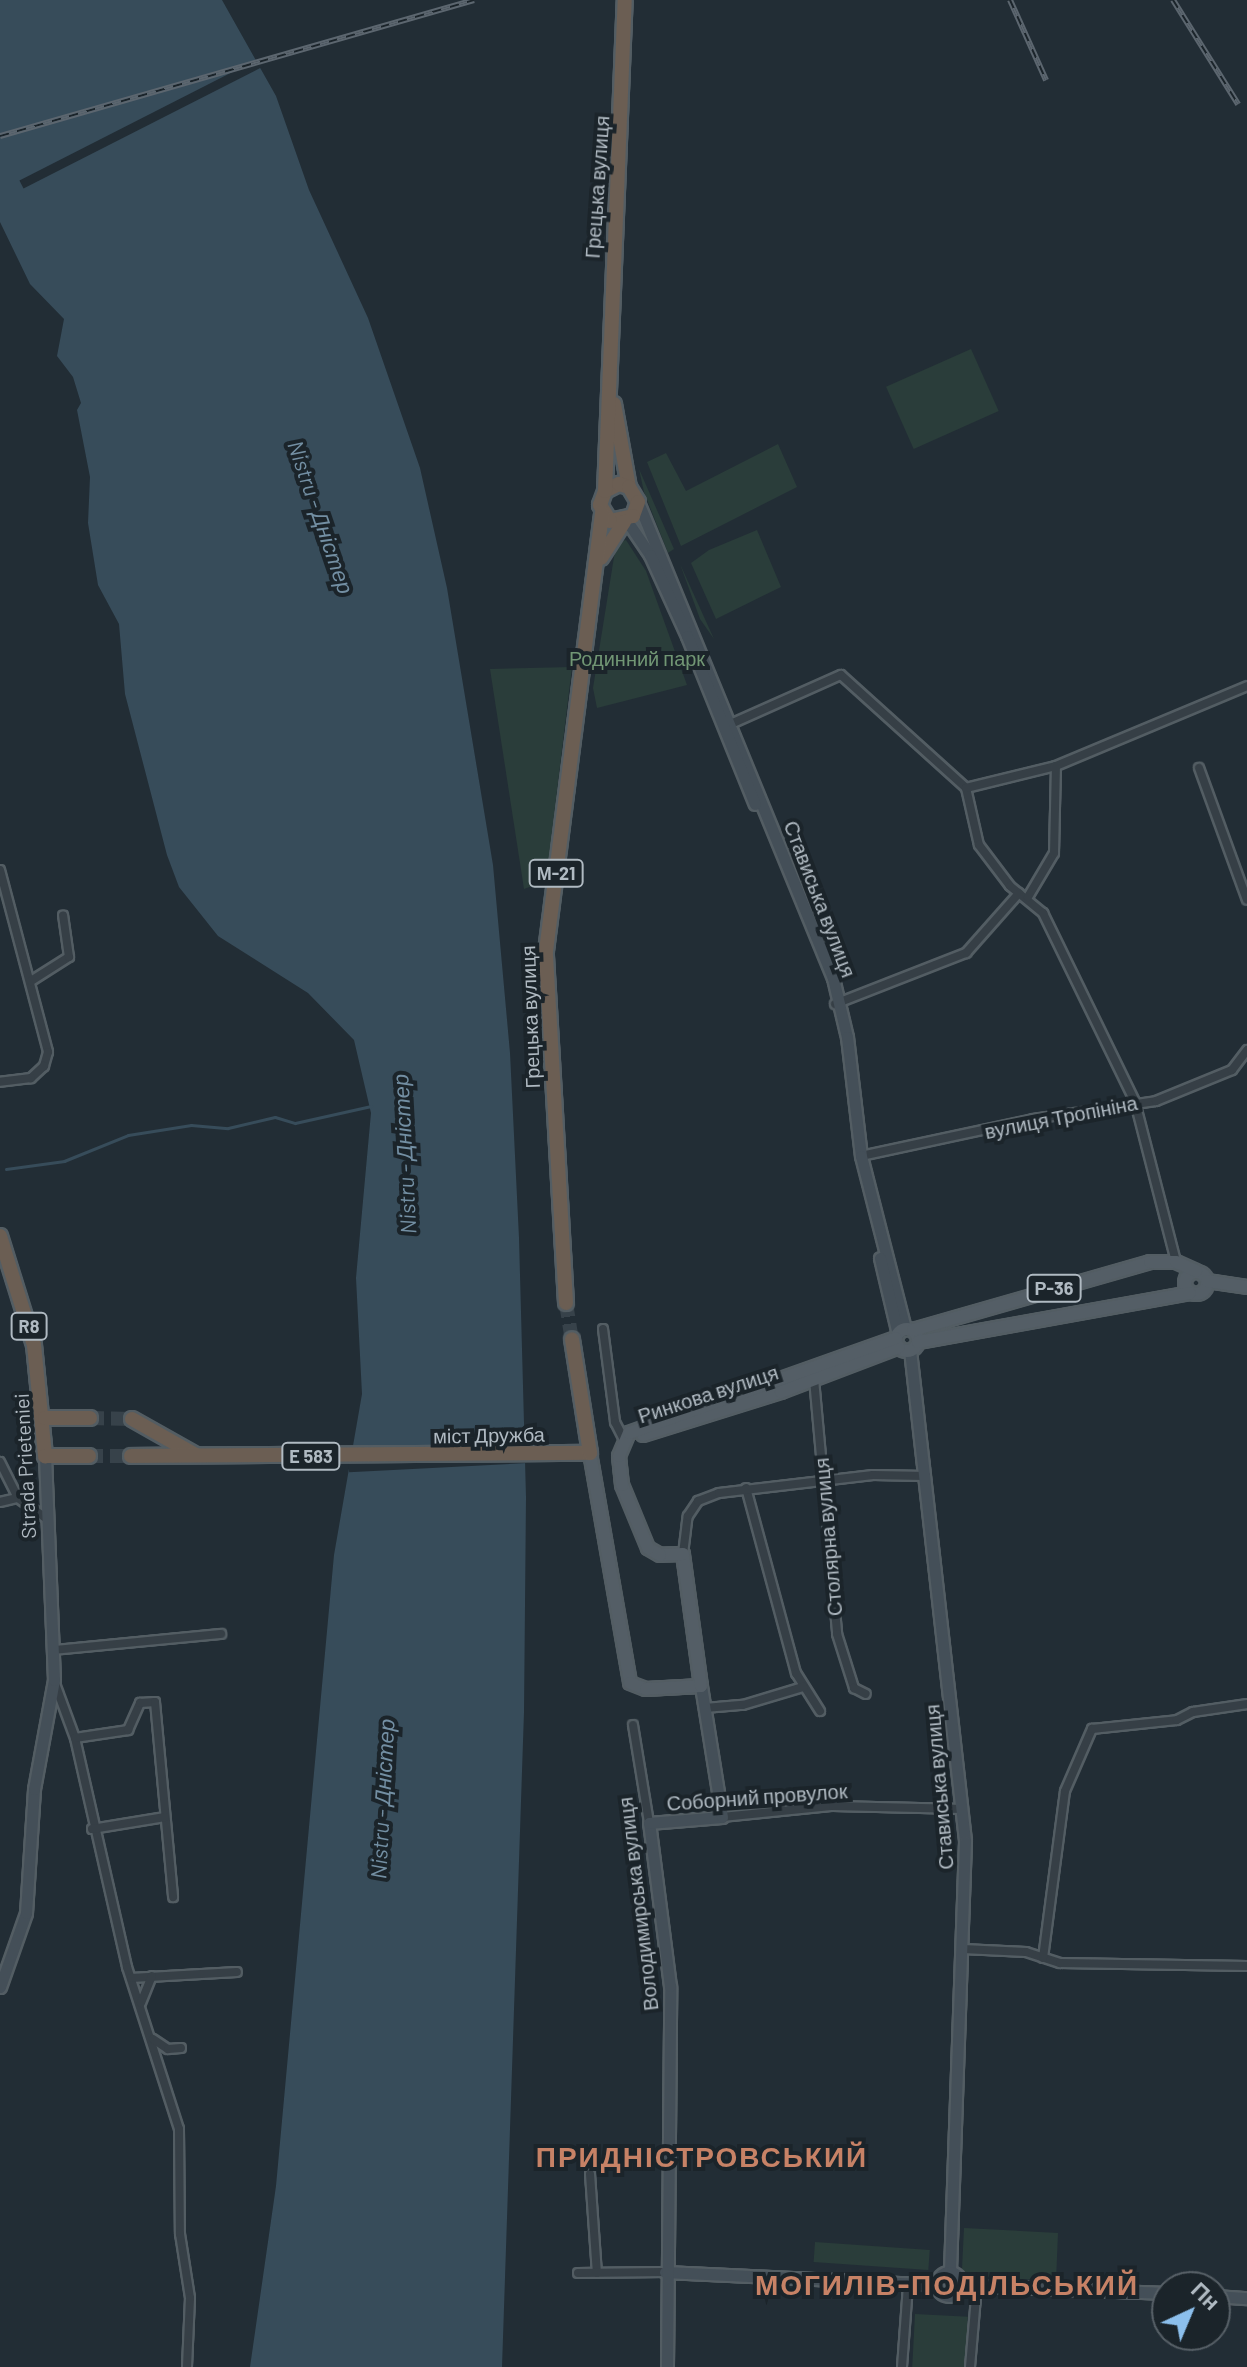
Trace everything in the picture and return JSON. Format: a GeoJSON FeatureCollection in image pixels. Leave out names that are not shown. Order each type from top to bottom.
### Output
{"type":"FeatureCollection","features":[{"type":"Feature","properties":{"kind":"highway","name":"Грецька вулиця"},"geometry":{"type":"LineString","coordinates":[[605,491],[625,0]]}},
{"type":"Feature","properties":{"kind":"highway","name":"Грецька вулиця"},"geometry":{"type":"LineString","coordinates":[[608,376],[629,487]]}},
{"type":"Feature","properties":{"kind":"highway"},"geometry":{"type":"LineString","coordinates":[[605,491],[619,484],[629,487]]}},
{"type":"Feature","properties":{"kind":"highway","name":"М-21"},"geometry":{"type":"LineString","coordinates":[[626,521],[638,502],[629,487]]}},
{"type":"Feature","properties":{"kind":"highway","name":"М-21"},"geometry":{"type":"LineString","coordinates":[[602,513],[605,491]]}},
{"type":"Feature","properties":{"kind":"highway","name":"Грецька вулиця"},"geometry":{"type":"LineString","coordinates":[[566,1303],[546,951],[602,513]]}},
{"type":"Feature","properties":{"kind":"highway"},"geometry":{"type":"LineString","coordinates":[[602,513],[610,521],[626,521]]}},
{"type":"Feature","properties":{"kind":"highway","name":"Грецька вулиця"},"geometry":{"type":"LineString","coordinates":[[598,561],[626,521]]}},
{"type":"Feature","properties":{"kind":"highway","name":"Strada Prieteniei"},"geometry":{"type":"LineString","coordinates":[[0,1236],[34,1345],[45,1418],[45,1456]]}},
{"type":"Feature","properties":{"kind":"highway"},"geometry":{"type":"LineString","coordinates":[[572,1339],[590,1453]]}},
{"type":"Feature","properties":{"kind":"highway"},"geometry":{"type":"LineString","coordinates":[[45,1418],[90,1418]]}},
{"type":"Feature","properties":{"kind":"highway","name":"E 583"},"geometry":{"type":"LineString","coordinates":[[132,1419],[200,1457]]}},
{"type":"Feature","properties":{"kind":"highway","name":"міст Дружба"},"geometry":{"type":"LineString","coordinates":[[200,1457],[590,1453]]}},
{"type":"Feature","properties":{"kind":"highway"},"geometry":{"type":"LineString","coordinates":[[45,1456],[89,1456]]}},
{"type":"Feature","properties":{"kind":"highway","name":"E 583"},"geometry":{"type":"LineString","coordinates":[[131,1456],[200,1457]]}},
{"type":"Feature","properties":{"kind":"main road","name":"Стависька вулиця"},"geometry":{"type":"LineString","coordinates":[[638,502],[837,1004],[861,1156],[906,1339],[926,1476],[963,1809],[963,1949],[950,2272]]}},
{"type":"Feature","properties":{"kind":"main road","name":"Стависька вулиця"},"geometry":{"type":"LineString","coordinates":[[626,521],[650,555],[727,725]]}},
{"type":"Feature","properties":{"kind":"main road","name":"Стависька вулиця"},"geometry":{"type":"LineString","coordinates":[[837,1004],[856,1156],[906,1339]]}},
{"type":"Feature","properties":{"kind":"main road","name":"Ринкова вулиця"},"geometry":{"type":"LineString","coordinates":[[625,1442],[629,1433],[648,1423],[813,1374],[906,1339],[1150,1262],[1176,1262],[1196,1271],[1207,1281],[1204,1291],[906,1339]]}},
{"type":"Feature","properties":{"kind":"main road"},"geometry":{"type":"LineString","coordinates":[[1190,1293],[1185,1279],[1196,1271]]}},
{"type":"Feature","properties":{"kind":"main road"},"geometry":{"type":"LineString","coordinates":[[1207,1281],[1247,1287]]}},
{"type":"Feature","properties":{"kind":"main road"},"geometry":{"type":"LineString","coordinates":[[625,1442],[619,1456],[622,1485],[638,1533],[660,1555],[683,1554],[722,1817]]}},
{"type":"Feature","properties":{"kind":"main road"},"geometry":{"type":"LineString","coordinates":[[590,1453],[626,1674],[636,1687],[701,1686]]}},
{"type":"Feature","properties":{"kind":"main road","name":"Strada Prieteniei"},"geometry":{"type":"LineString","coordinates":[[45,1456],[54,1680]]}},
{"type":"Feature","properties":{"kind":"main road"},"geometry":{"type":"LineString","coordinates":[[0,1987],[26,1913],[34,1789],[54,1680]]}},
{"type":"Feature","properties":{"kind":"main road","name":"Соборний провулок"},"geometry":{"type":"LineString","coordinates":[[649,1823],[722,1817]]}},
{"type":"Feature","properties":{"kind":"main road","name":"Володимирська вулиця"},"geometry":{"type":"LineString","coordinates":[[649,1823],[670,1986],[665,2272],[667,2367]]}},
{"type":"Feature","properties":{"kind":"main road"},"geometry":{"type":"LineString","coordinates":[[665,2272],[937,2285],[950,2295],[961,2285],[1151,2292]]}},
{"type":"Feature","properties":{"kind":"main road"},"geometry":{"type":"LineString","coordinates":[[937,2285],[941,2274],[950,2272],[961,2285]]}},
{"type":"Feature","properties":{"kind":"street"},"geometry":{"type":"LineString","coordinates":[[727,725],[841,675],[966,788],[979,845],[1043,913],[1135,1102],[1176,1262]]}},
{"type":"Feature","properties":{"kind":"street"},"geometry":{"type":"LineString","coordinates":[[966,788],[1056,766],[1247,686]]}},
{"type":"Feature","properties":{"kind":"street"},"geometry":{"type":"LineString","coordinates":[[837,1004],[966,953],[1023,895],[1054,853],[1056,766]]}},
{"type":"Feature","properties":{"kind":"street"},"geometry":{"type":"LineString","coordinates":[[1199,768],[1247,900]]}},
{"type":"Feature","properties":{"kind":"street"},"geometry":{"type":"LineString","coordinates":[[0,870],[48,1052],[39,1073],[0,1082]]}},
{"type":"Feature","properties":{"kind":"street"},"geometry":{"type":"LineString","coordinates":[[31,981],[69,957],[63,915]]}},
{"type":"Feature","properties":{"kind":"street","name":"вулиця Тропініна"},"geometry":{"type":"LineString","coordinates":[[861,1156],[1135,1102],[1156,1101],[1232,1070],[1247,1050]]}},
{"type":"Feature","properties":{"kind":"street"},"geometry":{"type":"LineString","coordinates":[[603,1329],[615,1422],[625,1442]]}},
{"type":"Feature","properties":{"kind":"street","name":"Столярна вулиця"},"geometry":{"type":"LineString","coordinates":[[813,1374],[837,1634],[854,1688],[866,1694]]}},
{"type":"Feature","properties":{"kind":"street"},"geometry":{"type":"LineString","coordinates":[[0,1462],[18,1498],[48,1520]]}},
{"type":"Feature","properties":{"kind":"street"},"geometry":{"type":"LineString","coordinates":[[683,1554],[684,1528],[698,1501],[746,1488],[926,1476]]}},
{"type":"Feature","properties":{"kind":"street"},"geometry":{"type":"LineString","coordinates":[[746,1488],[803,1687],[820,1711]]}},
{"type":"Feature","properties":{"kind":"street"},"geometry":{"type":"LineString","coordinates":[[0,1502],[18,1498]]}},
{"type":"Feature","properties":{"kind":"street"},"geometry":{"type":"LineString","coordinates":[[54,1650],[221,1634]]}},
{"type":"Feature","properties":{"kind":"street","name":"Strada Prieteniei"},"geometry":{"type":"LineString","coordinates":[[54,1680],[75,1738],[92,1829],[131,1978],[179,2129],[180,2234],[190,2298],[187,2367]]}},
{"type":"Feature","properties":{"kind":"street"},"geometry":{"type":"LineString","coordinates":[[705,1708],[743,1705],[803,1687]]}},
{"type":"Feature","properties":{"kind":"street"},"geometry":{"type":"LineString","coordinates":[[75,1738],[128,1730],[140,1703],[155,1702],[173,1897]]}},
{"type":"Feature","properties":{"kind":"street"},"geometry":{"type":"LineString","coordinates":[[1043,1958],[1065,1791],[1092,1729],[1177,1720],[1193,1712],[1247,1704]]}},
{"type":"Feature","properties":{"kind":"street","name":"Володимирська вулиця"},"geometry":{"type":"LineString","coordinates":[[633,1725],[649,1823]]}},
{"type":"Feature","properties":{"kind":"street","name":"Соборний провулок"},"geometry":{"type":"LineString","coordinates":[[722,1817],[833,1806],[963,1809]]}},
{"type":"Feature","properties":{"kind":"street"},"geometry":{"type":"LineString","coordinates":[[92,1829],[165,1817]]}},
{"type":"Feature","properties":{"kind":"street"},"geometry":{"type":"LineString","coordinates":[[963,1949],[1026,1952],[1043,1958],[1247,1966]]}},
{"type":"Feature","properties":{"kind":"street"},"geometry":{"type":"LineString","coordinates":[[131,1978],[237,1972]]}},
{"type":"Feature","properties":{"kind":"street"},"geometry":{"type":"LineString","coordinates":[[141,2009],[144,1986],[153,1976]]}},
{"type":"Feature","properties":{"kind":"street"},"geometry":{"type":"LineString","coordinates":[[149,2031],[161,2046],[181,2048]]}},
{"type":"Feature","properties":{"kind":"street"},"geometry":{"type":"LineString","coordinates":[[590,2174],[597,2273]]}},
{"type":"Feature","properties":{"kind":"street"},"geometry":{"type":"LineString","coordinates":[[578,2273],[665,2272]]}},
{"type":"Feature","properties":{"kind":"street"},"geometry":{"type":"LineString","coordinates":[[902,2367],[908,2285]]}},
{"type":"Feature","properties":{"kind":"street"},"geometry":{"type":"LineString","coordinates":[[970,2367],[977,2286]]}},
{"type":"Feature","properties":{"kind":"green space"},"geometry":{"type":"Polygon","coordinates":[[[971,349],[999,411],[914,449],[886,387],[971,349]]]}},
{"type":"Feature","properties":{"kind":"green space"},"geometry":{"type":"Polygon","coordinates":[[[778,444],[797,487],[681,546],[647,462],[666,453],[686,491],[778,444]]]}},
{"type":"Feature","properties":{"kind":"green space"},"geometry":{"type":"Polygon","coordinates":[[[639,469],[674,549],[668,553],[644,492],[639,469]]]}},
{"type":"Feature","properties":{"kind":"green space"},"geometry":{"type":"Polygon","coordinates":[[[757,530],[781,587],[716,619],[691,563],[709,550],[757,530]]]}},
{"type":"Feature","properties":{"kind":"green space","name":"Родинний парк"},"geometry":{"type":"Polygon","coordinates":[[[626,540],[646,571],[687,685],[597,708],[593,688],[614,557],[619,542],[626,540]]]}},
{"type":"Feature","properties":{"kind":"green space"},"geometry":{"type":"Polygon","coordinates":[[[680,564],[714,639],[700,619],[680,564]]]}},
{"type":"Feature","properties":{"kind":"green space"},"geometry":{"type":"Polygon","coordinates":[[[572,667],[546,881],[524,889],[490,669],[572,667]]]}},
{"type":"Feature","properties":{"kind":"green space"},"geometry":{"type":"Polygon","coordinates":[[[964,2228],[1058,2233],[1056,2281],[968,2276],[962,2269],[964,2228]]]}},
{"type":"Feature","properties":{"kind":"green space"},"geometry":{"type":"Polygon","coordinates":[[[815,2242],[930,2250],[928,2270],[814,2262],[815,2242]]]}},
{"type":"Feature","properties":{"kind":"green space"},"geometry":{"type":"Polygon","coordinates":[[[915,2314],[968,2317],[965,2367],[912,2367],[915,2314]]]}},
{"type":"Feature","properties":{"kind":"water","name":"Nistru - Дністер"},"geometry":{"type":"Polygon","coordinates":[[[0,0],[222,0],[276,96],[309,190],[368,318],[420,468],[447,588],[493,865],[510,1053],[519,1238],[526,1497],[524,1712],[502,2367],[250,2367],[276,2186],[334,1555],[362,1394],[356,1278],[371,1113],[354,1040],[308,993],[218,936],[179,887],[167,855],[125,694],[119,624],[98,585],[88,523],[90,477],[77,410],[81,403],[73,377],[57,356],[64,319],[30,284],[0,222],[0,0]]]}},
{"type":"Feature","properties":{"kind":"pier"},"geometry":{"type":"Polygon","coordinates":[[[260,58],[264,66],[24,189],[19,181],[260,58]]]}},
{"type":"Feature","properties":{"kind":"pier"},"geometry":{"type":"Polygon","coordinates":[[[527,1446],[528,1463],[349,1472],[348,1455],[527,1446]]]}},
{"type":"Feature","properties":{"kind":"waterway"},"geometry":{"type":"LineString","coordinates":[[6,1169],[64,1161],[128,1135],[191,1125],[228,1128],[275,1117],[295,1123],[371,1106]]}},
{"type":"Feature","properties":{"kind":"tunnel"},"geometry":{"type":"LineString","coordinates":[[566,1303],[572,1339]]}},
{"type":"Feature","properties":{"kind":"tunnel"},"geometry":{"type":"LineString","coordinates":[[90,1418],[132,1419]]}},
{"type":"Feature","properties":{"kind":"tunnel"},"geometry":{"type":"LineString","coordinates":[[89,1456],[131,1456]]}},
{"type":"Feature","properties":{"kind":"railway"},"geometry":{"type":"LineString","coordinates":[[0,136],[474,0]]}},
{"type":"Feature","properties":{"kind":"railway"},"geometry":{"type":"LineString","coordinates":[[1010,0],[1046,80]]}},
{"type":"Feature","properties":{"kind":"railway"},"geometry":{"type":"LineString","coordinates":[[1173,0],[1238,104]]}},
{"type":"Feature","properties":{"kind":"district","name":"ПРИДНІСТРОВСЬКИЙ"},"geometry":{"type":"Point","coordinates":[702,2156]}},
{"type":"Feature","properties":{"kind":"district","name":"МОГИЛІВ-ПОДІЛЬСЬКИЙ"},"geometry":{"type":"Point","coordinates":[947,2284]}}]}
